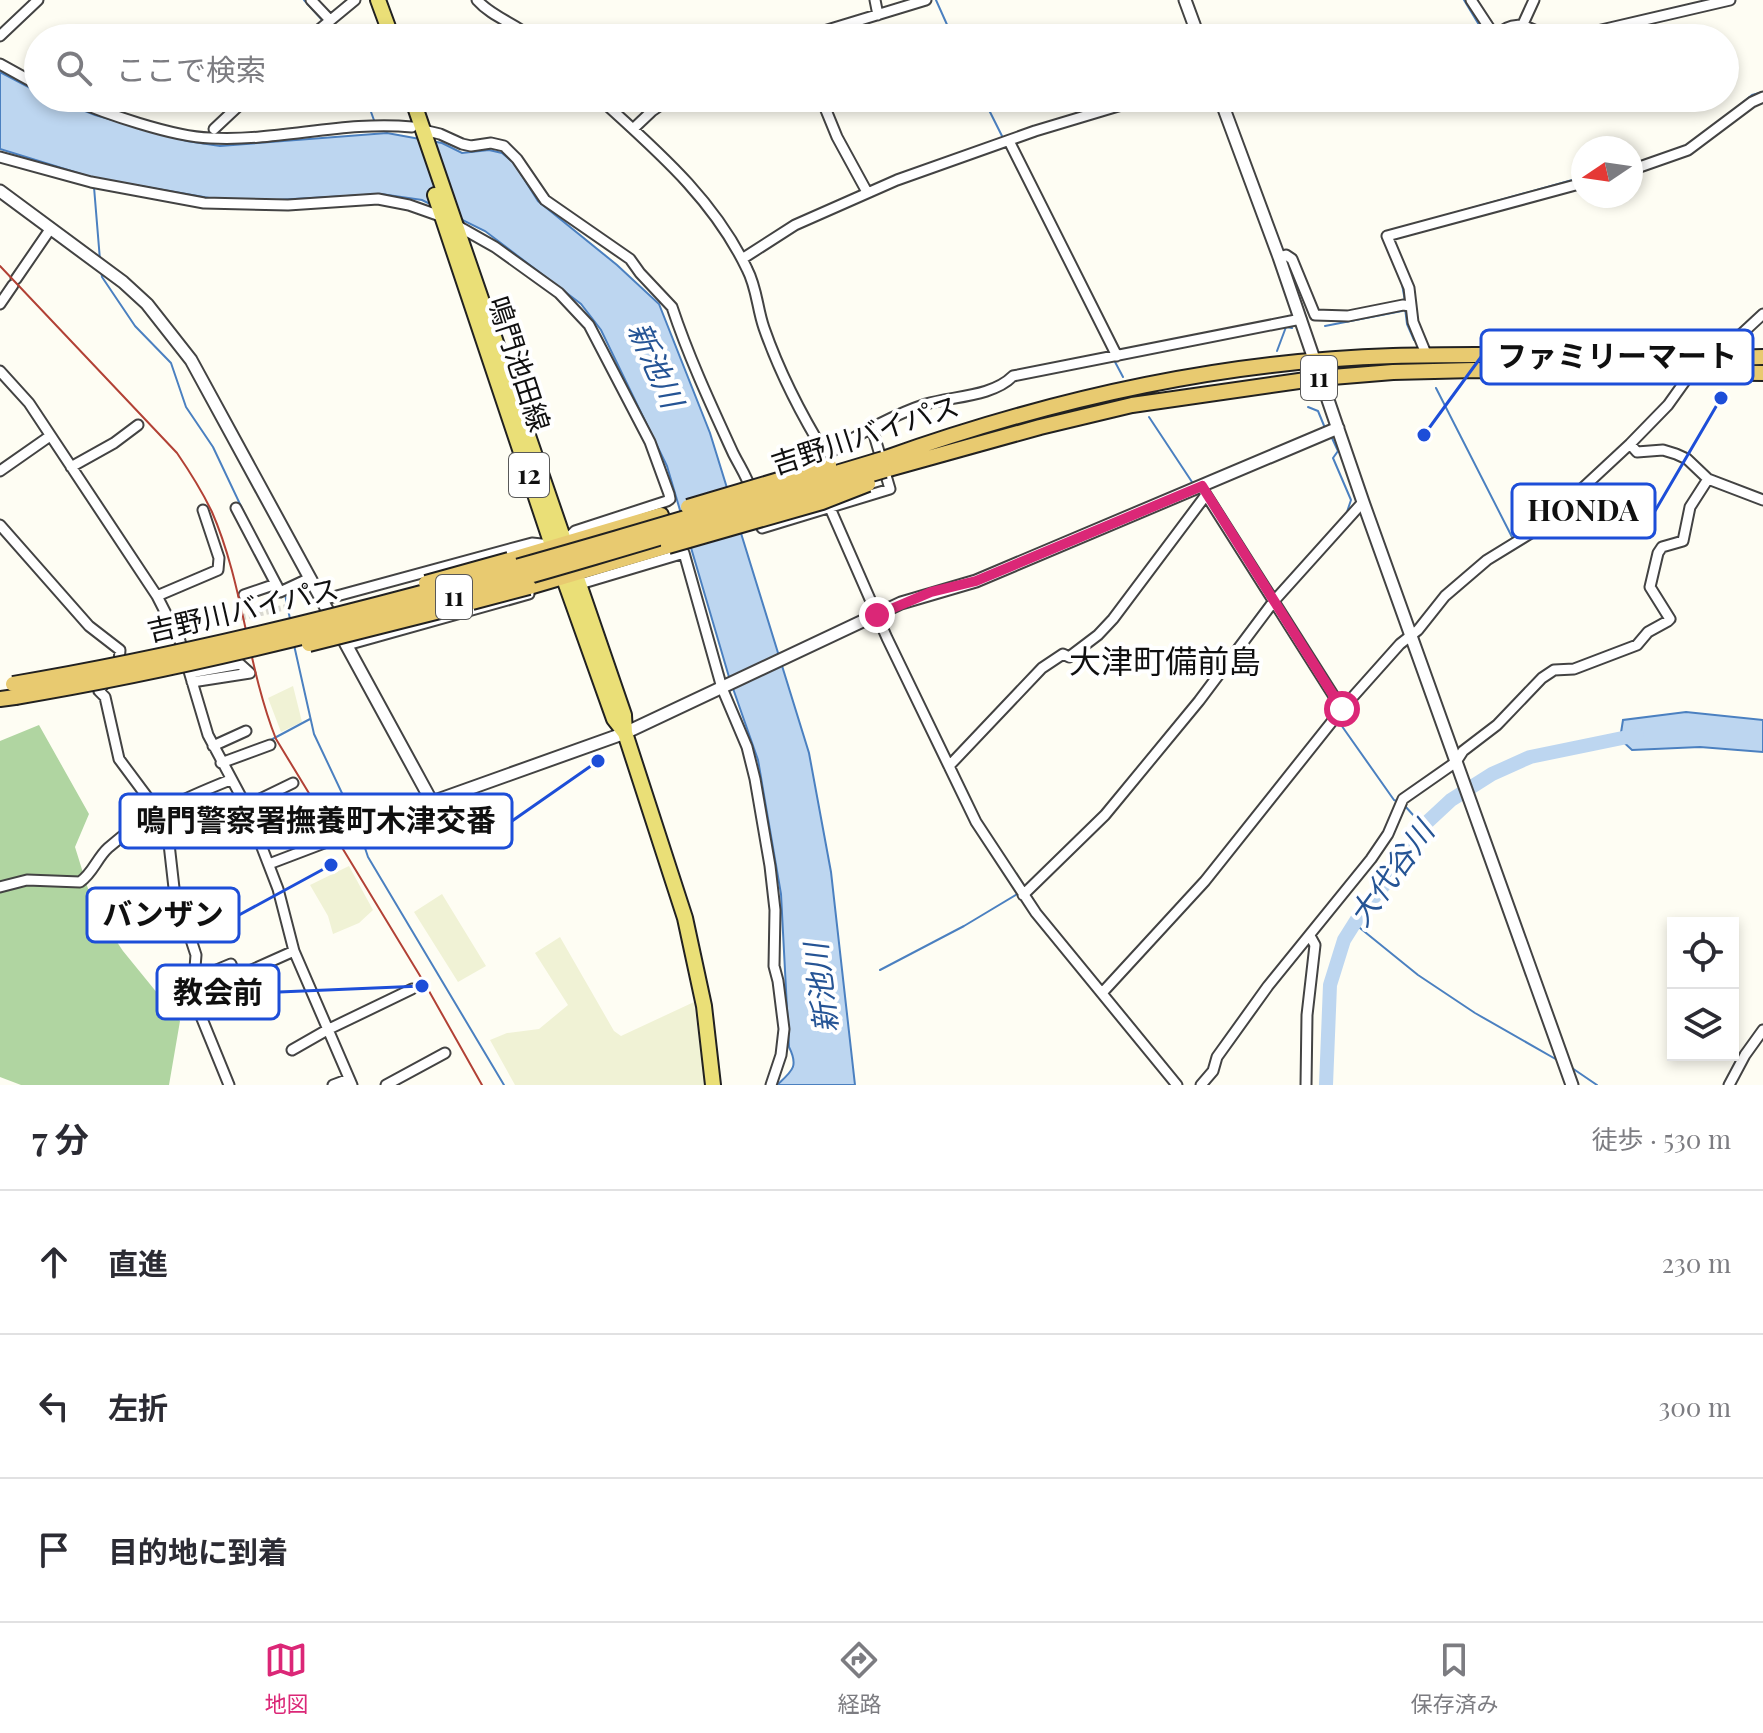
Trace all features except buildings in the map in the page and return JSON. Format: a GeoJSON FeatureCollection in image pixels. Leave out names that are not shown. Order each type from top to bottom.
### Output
{"type":"FeatureCollection","features":[{"type":"Feature","properties":{"kind":"highway","name":"吉野川バイパス"},"geometry":{"type":"LineString","coordinates":[[7,692],[83,686],[538,574],[884,464],[957,432],[1091,397],[1227,372],[1315,361],[1427,356],[1763,357]]}},
{"type":"Feature","properties":{"kind":"highway","name":"吉野川バイパス"},"geometry":{"type":"LineString","coordinates":[[884,464],[918,461],[1132,405],[1320,378],[1475,370],[1763,373]]}},
{"type":"Feature","properties":{"kind":"highway"},"geometry":{"type":"LineString","coordinates":[[205,654],[232,635],[509,560],[796,474],[884,464]]}},
{"type":"Feature","properties":{"kind":"highway","name":"11"},"geometry":{"type":"LineString","coordinates":[[573,579],[668,546],[822,502],[884,464]]}},
{"type":"Feature","properties":{"kind":"highway"},"geometry":{"type":"LineString","coordinates":[[205,654],[250,657],[365,631],[529,587],[573,579]]}},
{"type":"Feature","properties":{"kind":"main road"},"geometry":{"type":"LineString","coordinates":[[370,0],[378,24]]}},
{"type":"Feature","properties":{"kind":"main road"},"geometry":{"type":"LineString","coordinates":[[378,0],[387,24]]}},
{"type":"Feature","properties":{"kind":"main road","name":"鳴門池田線"},"geometry":{"type":"LineString","coordinates":[[409,112],[419,132]]}},
{"type":"Feature","properties":{"kind":"main road","name":"鳴門池田線"},"geometry":{"type":"LineString","coordinates":[[415,112],[558,544],[573,579],[614,719],[625,733],[685,918],[704,1006],[713,1085]]}},
{"type":"Feature","properties":{"kind":"street"},"geometry":{"type":"LineString","coordinates":[[0,36],[38,0]]}},
{"type":"Feature","properties":{"kind":"street"},"geometry":{"type":"LineString","coordinates":[[311,0],[330,20]]}},
{"type":"Feature","properties":{"kind":"street"},"geometry":{"type":"LineString","coordinates":[[325,24],[355,0]]}},
{"type":"Feature","properties":{"kind":"street"},"geometry":{"type":"LineString","coordinates":[[477,0],[486,9],[513,24]]}},
{"type":"Feature","properties":{"kind":"street"},"geometry":{"type":"LineString","coordinates":[[875,0],[878,15]]}},
{"type":"Feature","properties":{"kind":"street"},"geometry":{"type":"LineString","coordinates":[[848,24],[926,0]]}},
{"type":"Feature","properties":{"kind":"street"},"geometry":{"type":"LineString","coordinates":[[1185,0],[1194,24]]}},
{"type":"Feature","properties":{"kind":"street"},"geometry":{"type":"LineString","coordinates":[[1471,0],[1485,24]]}},
{"type":"Feature","properties":{"kind":"street"},"geometry":{"type":"LineString","coordinates":[[1523,24],[1534,0]]}},
{"type":"Feature","properties":{"kind":"street"},"geometry":{"type":"LineString","coordinates":[[1627,24],[1730,0]]}},
{"type":"Feature","properties":{"kind":"street"},"geometry":{"type":"LineString","coordinates":[[0,64],[24,77]]}},
{"type":"Feature","properties":{"kind":"street"},"geometry":{"type":"LineString","coordinates":[[1739,112],[1763,97]]}},
{"type":"Feature","properties":{"kind":"street"},"geometry":{"type":"LineString","coordinates":[[107,112],[202,138],[240,138],[378,125],[471,146],[491,143],[504,146],[517,159],[545,200],[630,259],[666,298],[695,370],[735,457],[748,478],[762,528],[890,489],[872,428]]}},
{"type":"Feature","properties":{"kind":"street"},"geometry":{"type":"LineString","coordinates":[[214,129],[232,112]]}},
{"type":"Feature","properties":{"kind":"street"},"geometry":{"type":"LineString","coordinates":[[614,112],[699,193],[752,278],[762,324],[771,347],[826,455],[830,508],[877,615],[976,822],[1023,895],[1177,1085]]}},
{"type":"Feature","properties":{"kind":"street"},"geometry":{"type":"LineString","coordinates":[[633,129],[651,112]]}},
{"type":"Feature","properties":{"kind":"street"},"geometry":{"type":"LineString","coordinates":[[827,112],[867,192]]}},
{"type":"Feature","properties":{"kind":"street"},"geometry":{"type":"LineString","coordinates":[[742,259],[795,225],[867,192],[1101,112]]}},
{"type":"Feature","properties":{"kind":"street"},"geometry":{"type":"LineString","coordinates":[[1225,112],[1572,1085]]}},
{"type":"Feature","properties":{"kind":"street"},"geometry":{"type":"LineString","coordinates":[[1643,166],[1688,150],[1739,112]]}},
{"type":"Feature","properties":{"kind":"street"},"geometry":{"type":"LineString","coordinates":[[1009,141],[1117,356]]}},
{"type":"Feature","properties":{"kind":"street"},"geometry":{"type":"LineString","coordinates":[[0,157],[91,182],[204,203],[288,205],[378,199],[409,205],[448,218],[495,247],[559,293],[589,325],[650,442],[670,499],[575,531],[558,544],[532,543],[322,600]]}},
{"type":"Feature","properties":{"kind":"street"},"geometry":{"type":"LineString","coordinates":[[1427,356],[1407,306],[1409,288],[1387,236],[1571,186]]}},
{"type":"Feature","properties":{"kind":"street"},"geometry":{"type":"LineString","coordinates":[[0,191],[96,261],[147,304],[191,360],[432,802]]}},
{"type":"Feature","properties":{"kind":"street"},"geometry":{"type":"LineString","coordinates":[[0,304],[51,228]]}},
{"type":"Feature","properties":{"kind":"street"},"geometry":{"type":"LineString","coordinates":[[1279,257],[1286,255],[1292,259],[1315,315],[1348,316],[1407,306]]}},
{"type":"Feature","properties":{"kind":"street"},"geometry":{"type":"LineString","coordinates":[[1102,993],[1205,881],[1342,709],[1400,644],[1411,637],[1445,596],[1487,560],[1531,533],[1630,444],[1668,405],[1688,377],[1701,374],[1705,358],[1722,352],[1763,314]]}},
{"type":"Feature","properties":{"kind":"street"},"geometry":{"type":"LineString","coordinates":[[826,455],[872,428],[927,404],[1004,386],[1013,376],[1301,319]]}},
{"type":"Feature","properties":{"kind":"street"},"geometry":{"type":"LineString","coordinates":[[0,371],[29,403],[157,596],[180,641],[213,746],[246,806],[278,889],[294,951],[350,1082],[333,1085]]}},
{"type":"Feature","properties":{"kind":"street"},"geometry":{"type":"LineString","coordinates":[[71,467],[114,443],[138,425]]}},
{"type":"Feature","properties":{"kind":"street"},"geometry":{"type":"LineString","coordinates":[[269,864],[625,733],[877,615],[931,592],[976,581],[1204,490],[1338,428]]}},
{"type":"Feature","properties":{"kind":"street"},"geometry":{"type":"LineString","coordinates":[[0,471],[50,436]]}},
{"type":"Feature","properties":{"kind":"street"},"geometry":{"type":"LineString","coordinates":[[1630,444],[1637,452],[1663,450],[1676,454],[1687,459],[1708,479],[1763,500]]}},
{"type":"Feature","properties":{"kind":"street"},"geometry":{"type":"LineString","coordinates":[[1201,1085],[1213,1071],[1217,1057],[1268,986],[1380,847],[1403,799],[1458,766],[1463,751],[1497,725],[1542,678],[1554,670],[1574,669],[1637,645],[1648,632],[1670,619],[1650,587],[1658,553],[1662,547],[1683,541],[1690,507],[1708,479]]}},
{"type":"Feature","properties":{"kind":"street"},"geometry":{"type":"LineString","coordinates":[[1204,490],[1342,709]]}},
{"type":"Feature","properties":{"kind":"street"},"geometry":{"type":"LineString","coordinates":[[949,766],[969,741],[1042,668],[1063,654],[1069,657],[1098,635],[1204,490]]}},
{"type":"Feature","properties":{"kind":"street"},"geometry":{"type":"LineString","coordinates":[[1023,895],[1105,815],[1199,701],[1274,601],[1363,502]]}},
{"type":"Feature","properties":{"kind":"street"},"geometry":{"type":"LineString","coordinates":[[236,508],[280,592],[310,578]]}},
{"type":"Feature","properties":{"kind":"street"},"geometry":{"type":"LineString","coordinates":[[157,596],[218,570],[219,558],[203,510]]}},
{"type":"Feature","properties":{"kind":"street"},"geometry":{"type":"LineString","coordinates":[[0,525],[89,626],[120,650],[119,662],[99,691],[105,697],[119,759],[168,835],[174,888],[196,955],[193,980],[198,1009],[229,1085]]}},
{"type":"Feature","properties":{"kind":"street"},"geometry":{"type":"LineString","coordinates":[[347,645],[573,579],[684,553],[747,747],[770,866],[775,910],[774,966],[784,1029],[781,1055],[771,1085]]}},
{"type":"Feature","properties":{"kind":"street"},"geometry":{"type":"LineString","coordinates":[[244,595],[276,584]]}},
{"type":"Feature","properties":{"kind":"street"},"geometry":{"type":"LineString","coordinates":[[240,664],[250,673],[191,678],[240,664]]}},
{"type":"Feature","properties":{"kind":"street"},"geometry":{"type":"LineString","coordinates":[[213,746],[246,731]]}},
{"type":"Feature","properties":{"kind":"street"},"geometry":{"type":"LineString","coordinates":[[221,763],[270,745]]}},
{"type":"Feature","properties":{"kind":"street"},"geometry":{"type":"LineString","coordinates":[[0,887],[27,880],[80,882],[95,868],[104,851],[156,812],[230,780]]}},
{"type":"Feature","properties":{"kind":"street"},"geometry":{"type":"LineString","coordinates":[[246,806],[293,783]]}},
{"type":"Feature","properties":{"kind":"street"},"geometry":{"type":"LineString","coordinates":[[1306,1085],[1307,1015],[1315,945],[1310,936]]}},
{"type":"Feature","properties":{"kind":"street"},"geometry":{"type":"LineString","coordinates":[[193,980],[231,964],[236,977],[294,951]]}},
{"type":"Feature","properties":{"kind":"street"},"geometry":{"type":"LineString","coordinates":[[292,1050],[412,989]]}},
{"type":"Feature","properties":{"kind":"street"},"geometry":{"type":"LineString","coordinates":[[1729,1085],[1763,1030]]}},
{"type":"Feature","properties":{"kind":"street"},"geometry":{"type":"LineString","coordinates":[[386,1085],[445,1053]]}},
{"type":"Feature","properties":{"kind":"green space"},"geometry":{"type":"Polygon","coordinates":[[[293,686],[302,722],[281,732],[268,698],[293,686]]]}},
{"type":"Feature","properties":{"kind":"green space"},"geometry":{"type":"Polygon","coordinates":[[[39,725],[89,814],[75,847],[94,908],[123,951],[180,1021],[169,1085],[21,1085],[0,1077],[0,741],[39,725]]]}},
{"type":"Feature","properties":{"kind":"green space"},"geometry":{"type":"Polygon","coordinates":[[[349,866],[373,910],[359,923],[333,934],[328,916],[310,885],[349,866]]]}},
{"type":"Feature","properties":{"kind":"green space"},"geometry":{"type":"Polygon","coordinates":[[[442,894],[486,966],[458,982],[414,912],[442,894]]]}},
{"type":"Feature","properties":{"kind":"green space"},"geometry":{"type":"Polygon","coordinates":[[[560,937],[614,1031],[621,1036],[694,1002],[705,1085],[515,1085],[490,1040],[507,1033],[539,1029],[568,1005],[535,953],[560,937]]]}},
{"type":"Feature","properties":{"kind":"water","name":"新池川"},"geometry":{"type":"Polygon","coordinates":[[[0,72],[24,85],[24,112],[87,112],[187,141],[220,146],[387,133],[442,143],[462,153],[489,150],[502,153],[514,163],[538,201],[617,265],[659,304],[710,433],[809,753],[831,872],[855,1085],[777,1085],[794,1064],[789,1047],[781,894],[758,760],[729,677],[667,466],[601,330],[581,304],[485,231],[422,200],[381,194],[259,201],[215,199],[94,178],[0,149],[0,72]]]}},
{"type":"Feature","properties":{"kind":"water"},"geometry":{"type":"Polygon","coordinates":[[[1686,712],[1763,720],[1763,752],[1700,747],[1632,750],[1620,739],[1623,720],[1686,712]]]}},
{"type":"Feature","properties":{"kind":"waterway"},"geometry":{"type":"LineString","coordinates":[[304,0],[324,22]]}},
{"type":"Feature","properties":{"kind":"waterway"},"geometry":{"type":"LineString","coordinates":[[936,0],[947,24]]}},
{"type":"Feature","properties":{"kind":"waterway"},"geometry":{"type":"LineString","coordinates":[[1464,0],[1479,24]]}},
{"type":"Feature","properties":{"kind":"waterway"},"geometry":{"type":"LineString","coordinates":[[1739,106],[1752,95],[1763,92]]}},
{"type":"Feature","properties":{"kind":"waterway"},"geometry":{"type":"LineString","coordinates":[[371,112],[375,123]]}},
{"type":"Feature","properties":{"kind":"waterway"},"geometry":{"type":"LineString","coordinates":[[990,112],[1004,140]]}},
{"type":"Feature","properties":{"kind":"waterway"},"geometry":{"type":"LineString","coordinates":[[1643,161],[1653,158]]}},
{"type":"Feature","properties":{"kind":"waterway"},"geometry":{"type":"LineString","coordinates":[[1393,230],[1571,180]]}},
{"type":"Feature","properties":{"kind":"waterway"},"geometry":{"type":"LineString","coordinates":[[94,187],[100,260]]}},
{"type":"Feature","properties":{"kind":"waterway"},"geometry":{"type":"LineString","coordinates":[[101,270],[102,277],[135,326],[171,363],[186,407],[213,447],[248,521]]}},
{"type":"Feature","properties":{"kind":"waterway"},"geometry":{"type":"LineString","coordinates":[[1402,284],[1405,301]]}},
{"type":"Feature","properties":{"kind":"waterway"},"geometry":{"type":"LineString","coordinates":[[1405,308],[1407,324],[1414,340]]}},
{"type":"Feature","properties":{"kind":"waterway"},"geometry":{"type":"LineString","coordinates":[[1325,326],[1402,311]]}},
{"type":"Feature","properties":{"kind":"waterway"},"geometry":{"type":"LineString","coordinates":[[1094,321],[1111,354]]}},
{"type":"Feature","properties":{"kind":"waterway"},"geometry":{"type":"LineString","coordinates":[[1277,351],[1286,327],[1292,328]]}},
{"type":"Feature","properties":{"kind":"waterway"},"geometry":{"type":"LineString","coordinates":[[1114,360],[1123,377]]}},
{"type":"Feature","properties":{"kind":"waterway"},"geometry":{"type":"LineString","coordinates":[[1436,388],[1512,537]]}},
{"type":"Feature","properties":{"kind":"waterway"},"geometry":{"type":"LineString","coordinates":[[1308,407],[1318,411],[1325,428]]}},
{"type":"Feature","properties":{"kind":"waterway"},"geometry":{"type":"LineString","coordinates":[[1149,417],[1194,485]]}},
{"type":"Feature","properties":{"kind":"waterway"},"geometry":{"type":"LineString","coordinates":[[1331,436],[1338,451],[1333,458],[1351,500],[1346,515]]}},
{"type":"Feature","properties":{"kind":"waterway"},"geometry":{"type":"LineString","coordinates":[[1197,696],[1268,600],[1206,503]]}},
{"type":"Feature","properties":{"kind":"waterway"},"geometry":{"type":"LineString","coordinates":[[258,541],[283,588]]}},
{"type":"Feature","properties":{"kind":"waterway"},"geometry":{"type":"LineString","coordinates":[[1273,595],[1299,567]]}},
{"type":"Feature","properties":{"kind":"waterway"},"geometry":{"type":"LineString","coordinates":[[285,594],[290,619]]}},
{"type":"Feature","properties":{"kind":"waterway"},"geometry":{"type":"LineString","coordinates":[[1273,609],[1335,707],[1334,713]]}},
{"type":"Feature","properties":{"kind":"waterway"},"geometry":{"type":"LineString","coordinates":[[294,645],[314,734],[358,827]]}},
{"type":"Feature","properties":{"kind":"waterway"},"geometry":{"type":"LineString","coordinates":[[267,742],[310,719]]}},
{"type":"Feature","properties":{"kind":"waterway"},"geometry":{"type":"LineString","coordinates":[[1339,722],[1394,800],[1399,802]]}},
{"type":"Feature","properties":{"kind":"waterway","name":"大代谷川"},"geometry":{"type":"LineString","coordinates":[[1326,1085],[1330,985],[1344,940],[1361,913],[1402,863],[1423,826],[1451,800],[1492,774],[1530,757],[1637,735]]}},
{"type":"Feature","properties":{"kind":"waterway"},"geometry":{"type":"LineString","coordinates":[[1405,806],[1423,826]]}},
{"type":"Feature","properties":{"kind":"waterway"},"geometry":{"type":"LineString","coordinates":[[1092,821],[1104,809]]}},
{"type":"Feature","properties":{"kind":"waterway"},"geometry":{"type":"LineString","coordinates":[[1058,855],[1085,829]]}},
{"type":"Feature","properties":{"kind":"waterway"},"geometry":{"type":"LineString","coordinates":[[360,833],[368,857],[504,1085]]}},
{"type":"Feature","properties":{"kind":"waterway"},"geometry":{"type":"LineString","coordinates":[[880,970],[1019,893]]}},
{"type":"Feature","properties":{"kind":"waterway"},"geometry":{"type":"LineString","coordinates":[[1355,924],[1418,975],[1475,1013],[1559,1061]]}},
{"type":"Feature","properties":{"kind":"waterway"},"geometry":{"type":"LineString","coordinates":[[1572,1068],[1597,1085]]}},
{"type":"Feature","properties":{"kind":"tunnel"},"geometry":{"type":"LineString","coordinates":[[196,628],[287,607]]}},
{"type":"Feature","properties":{"kind":"railway"},"geometry":{"type":"LineString","coordinates":[[0,266],[177,453],[200,489],[212,512],[231,567],[258,683],[276,739],[425,984],[482,1085]]}},
{"type":"Feature","properties":{"kind":"place","name":"HONDA"},"geometry":{"type":"Point","coordinates":[1721,398]}},
{"type":"Feature","properties":{"kind":"place","name":"ファミリーマート"},"geometry":{"type":"Point","coordinates":[1424,435]}},
{"type":"Feature","properties":{"kind":"place","name":"鳴門警察署撫養町木津交番"},"geometry":{"type":"Point","coordinates":[598,761]}},
{"type":"Feature","properties":{"kind":"place","name":"バンザン"},"geometry":{"type":"Point","coordinates":[331,865]}},
{"type":"Feature","properties":{"kind":"place","name":"教会前"},"geometry":{"type":"Point","coordinates":[422,986]}},
{"type":"Feature","properties":{"kind":"district","name":"大津町備前島"},"geometry":{"type":"Point","coordinates":[1165,662]}},
{"type":"Feature","properties":{"kind":"route"},"geometry":{"type":"LineString","coordinates":[[877,615],[931,592],[976,581],[1202,486],[1342,709]]}}]}
